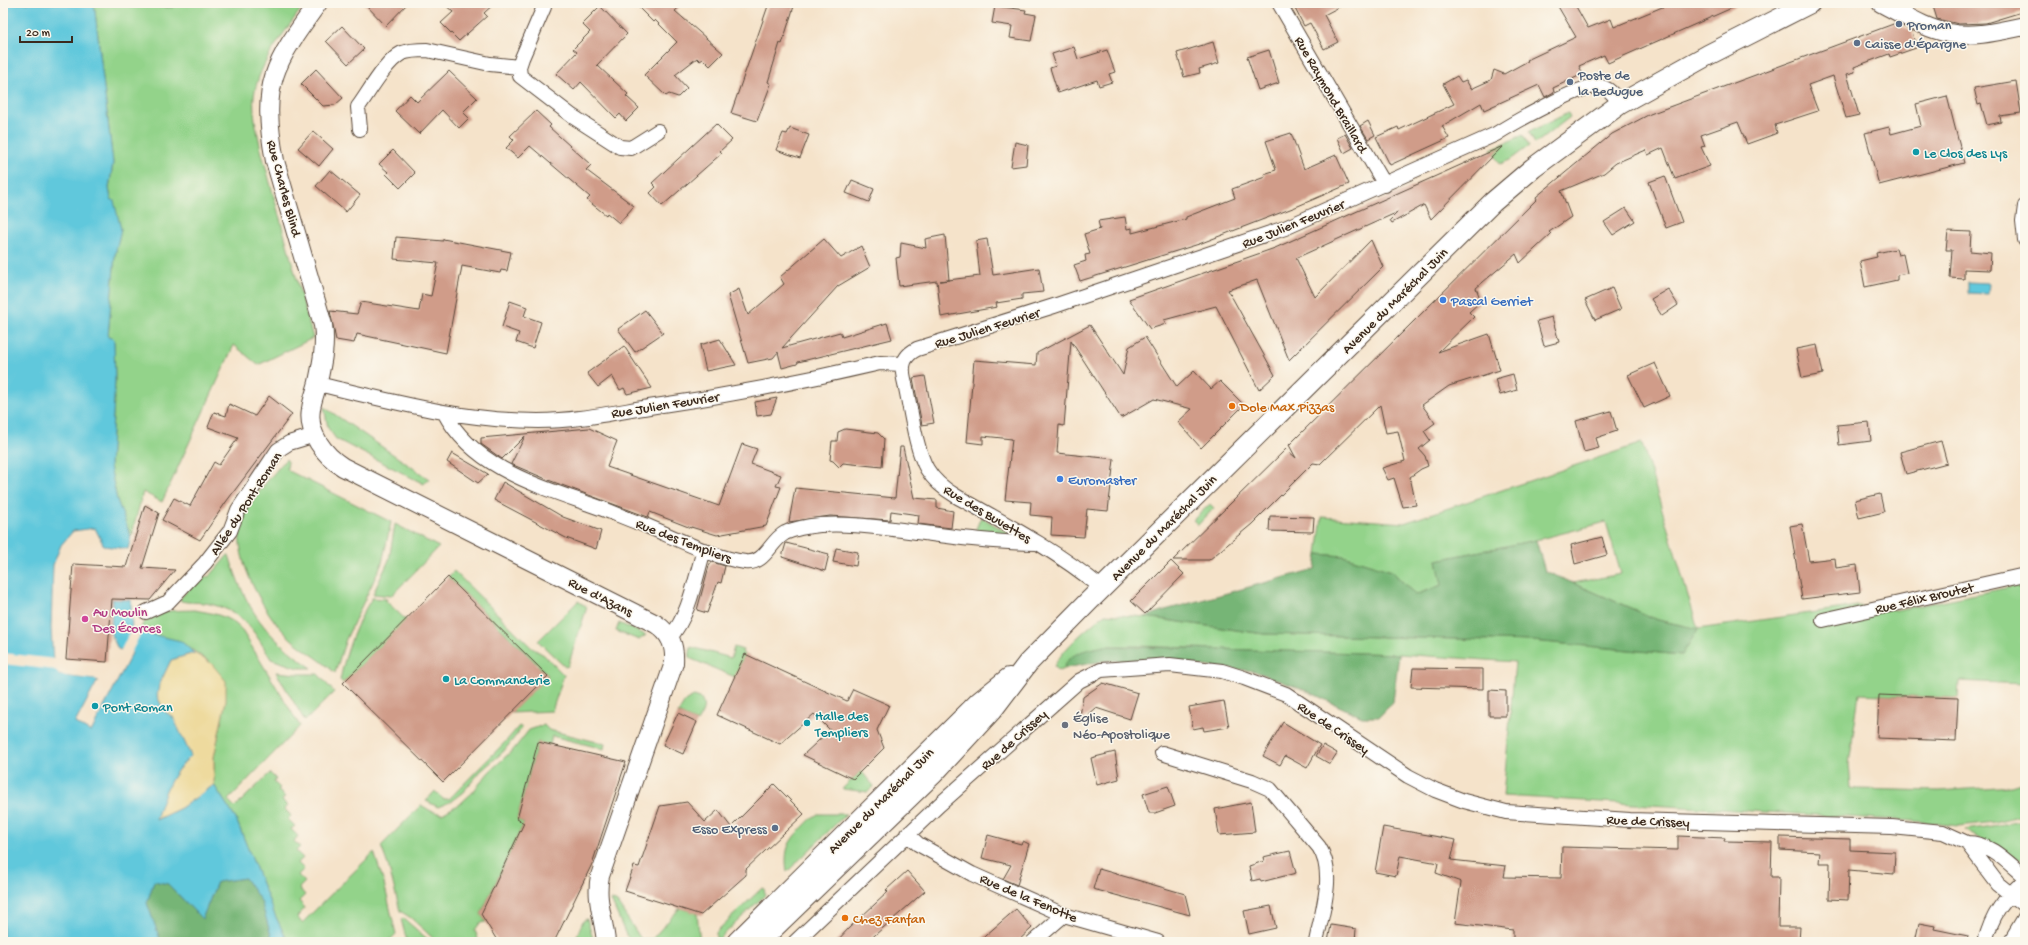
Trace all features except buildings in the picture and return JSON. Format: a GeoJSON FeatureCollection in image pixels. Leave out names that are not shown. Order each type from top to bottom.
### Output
{"type":"FeatureCollection","features":[{"type":"Feature","properties":{"kind":"main road","name":"Avenue du Maréchal Juin"},"geometry":{"type":"LineString","coordinates":[[737,942],[979,702],[1028,663],[1493,202],[1533,168],[1620,104],[1702,58],[1810,3]]}},
{"type":"Feature","properties":{"kind":"main road","name":"Avenue du Maréchal Juin"},"geometry":{"type":"LineString","coordinates":[[759,942],[934,773],[994,709],[1028,663]]}},
{"type":"Feature","properties":{"kind":"street","name":"Rue Charles Blind"},"geometry":{"type":"LineString","coordinates":[[318,3],[290,42],[280,60],[273,77],[268,104],[270,137],[275,160],[323,325],[325,338],[318,384]]}},
{"type":"Feature","properties":{"kind":"street"},"geometry":{"type":"LineString","coordinates":[[544,3],[544,7],[519,67],[520,76],[527,83],[620,148],[631,148],[658,131]]}},
{"type":"Feature","properties":{"kind":"street","name":"Rue Raymond Braillard"},"geometry":{"type":"LineString","coordinates":[[1279,3],[1384,185]]}},
{"type":"Feature","properties":{"kind":"street"},"geometry":{"type":"LineString","coordinates":[[1881,3],[1934,29],[1952,34],[1979,34],[2025,26]]}},
{"type":"Feature","properties":{"kind":"street"},"geometry":{"type":"LineString","coordinates":[[360,129],[358,107],[392,62],[402,54],[417,50],[427,50],[490,64],[519,67]]}},
{"type":"Feature","properties":{"kind":"street","name":"Rue Julien Feuvrier"},"geometry":{"type":"LineString","coordinates":[[318,384],[444,412],[506,420],[538,421],[573,418],[690,401],[880,363],[903,364],[908,355],[917,349],[1054,306],[1260,238],[1321,214],[1496,134],[1513,123],[1580,91],[1596,86],[1604,88],[1612,91],[1620,104]]}},
{"type":"Feature","properties":{"kind":"street"},"geometry":{"type":"LineString","coordinates":[[2025,206],[2023,221],[2025,240]]}},
{"type":"Feature","properties":{"kind":"street","name":"Rue des Buvettes"},"geometry":{"type":"LineString","coordinates":[[903,364],[902,369],[920,451],[923,461],[934,479],[944,489],[1040,543],[1080,569],[1102,588]]}},
{"type":"Feature","properties":{"kind":"street","name":"Rue d'Azans"},"geometry":{"type":"LineString","coordinates":[[318,384],[310,410],[311,424],[315,435],[326,454],[343,467],[656,624],[670,637]]}},
{"type":"Feature","properties":{"kind":"street","name":"Rue des Templiers"},"geometry":{"type":"LineString","coordinates":[[444,412],[455,431],[469,446],[524,480],[598,507],[704,550],[749,562],[762,557],[785,533],[803,527],[830,524],[876,527],[1001,542],[1040,543]]}},
{"type":"Feature","properties":{"kind":"street","name":"Allée du Pont Roman"},"geometry":{"type":"LineString","coordinates":[[146,612],[168,602],[205,563],[230,531],[238,510],[278,450],[289,443],[315,435]]}},
{"type":"Feature","properties":{"kind":"street"},"geometry":{"type":"LineString","coordinates":[[617,942],[606,934],[598,897],[600,876],[674,663],[675,652],[670,637],[678,627],[683,615],[704,550]]}},
{"type":"Feature","properties":{"kind":"street","name":"Rue Félix Broutet"},"geometry":{"type":"LineString","coordinates":[[1823,620],[2025,575]]}},
{"type":"Feature","properties":{"kind":"street","name":"Rue de Crissey"},"geometry":{"type":"LineString","coordinates":[[795,942],[907,834],[1079,681],[1090,674],[1112,668],[1170,666],[1222,671],[1286,694],[1408,776],[1435,790],[1489,809],[1523,814],[1630,820],[1930,830],[1948,833],[1967,843],[1986,870],[2010,895],[2025,906]]}},
{"type":"Feature","properties":{"kind":"street"},"geometry":{"type":"LineString","coordinates":[[1162,753],[1252,781],[1270,789],[1319,846],[1324,854],[1328,873],[1316,942]]}},
{"type":"Feature","properties":{"kind":"street","name":"Rue de la Fenotte"},"geometry":{"type":"LineString","coordinates":[[907,834],[918,844],[972,874],[1064,915],[1158,942]]}},
{"type":"Feature","properties":{"kind":"street","name":"Rue de Crissey"},"geometry":{"type":"LineString","coordinates":[[1967,843],[1976,843],[1988,848],[2025,877]]}},
{"type":"Feature","properties":{"kind":"street"},"geometry":{"type":"LineString","coordinates":[[1985,942],[1991,920],[2010,895],[2025,880]]}},
{"type":"Feature","properties":{"kind":"street"},"geometry":{"type":"LineString","coordinates":[[1033,942],[1064,915]]}},
{"type":"Feature","properties":{"kind":"street"},"geometry":{"type":"LineString","coordinates":[[2010,942],[2025,917]]}},
{"type":"Feature","properties":{"kind":"green space"},"geometry":{"type":"Polygon","coordinates":[[[94,3],[157,3],[159,7],[173,7],[177,3],[305,3],[267,59],[257,83],[254,103],[261,150],[313,338],[258,365],[234,345],[162,502],[143,492],[131,537],[117,500],[110,466],[115,381],[114,339],[108,337],[115,255],[121,229],[109,188],[113,163],[94,3]]]}},
{"type":"Feature","properties":{"kind":"green space"},"geometry":{"type":"Polygon","coordinates":[[[157,3],[177,3],[173,7],[159,7],[157,3]]]}},
{"type":"Feature","properties":{"kind":"green space"},"geometry":{"type":"Polygon","coordinates":[[[1568,113],[1570,117],[1535,144],[1529,132],[1568,113]]]}},
{"type":"Feature","properties":{"kind":"green space"},"geometry":{"type":"Polygon","coordinates":[[[1523,135],[1529,146],[1510,160],[1500,164],[1491,149],[1523,135]]]}},
{"type":"Feature","properties":{"kind":"green space"},"geometry":{"type":"Polygon","coordinates":[[[324,407],[429,479],[424,484],[336,439],[328,428],[324,407]]]}},
{"type":"Feature","properties":{"kind":"green space"},"geometry":{"type":"Polygon","coordinates":[[[1642,443],[1698,629],[1658,620],[1573,583],[1621,574],[1606,522],[1536,540],[1437,560],[1442,585],[1415,595],[1392,571],[1343,556],[1317,554],[1322,517],[1404,523],[1642,443]]]}},
{"type":"Feature","properties":{"kind":"green space"},"geometry":{"type":"Polygon","coordinates":[[[286,459],[288,462],[287,468],[289,471],[391,522],[382,563],[346,639],[335,673],[289,637],[274,621],[257,594],[244,562],[240,546],[240,531],[243,518],[247,510],[257,494],[286,459]]]}},
{"type":"Feature","properties":{"kind":"green space"},"geometry":{"type":"Polygon","coordinates":[[[1210,504],[1214,508],[1198,525],[1193,520],[1210,504]]]}},
{"type":"Feature","properties":{"kind":"green space"},"geometry":{"type":"Polygon","coordinates":[[[981,517],[1018,539],[977,535],[976,529],[981,517]]]}},
{"type":"Feature","properties":{"kind":"green space"},"geometry":{"type":"Polygon","coordinates":[[[395,524],[439,547],[391,596],[373,594],[389,560],[395,524]]]}},
{"type":"Feature","properties":{"kind":"green space"},"geometry":{"type":"Polygon","coordinates":[[[1536,540],[1545,571],[1658,620],[1698,629],[1682,655],[1533,641],[1264,634],[1145,617],[1165,610],[1315,569],[1317,554],[1343,556],[1392,571],[1415,595],[1442,585],[1437,560],[1536,540]]]}},
{"type":"Feature","properties":{"kind":"green space"},"geometry":{"type":"Polygon","coordinates":[[[228,555],[250,606],[259,620],[282,645],[312,668],[298,668],[271,659],[252,630],[245,622],[229,610],[205,603],[181,601],[180,599],[197,579],[210,576],[228,555]]]}},
{"type":"Feature","properties":{"kind":"green space"},"geometry":{"type":"Polygon","coordinates":[[[454,571],[532,648],[544,655],[564,675],[552,711],[511,713],[548,675],[448,577],[454,571]]]}},
{"type":"Feature","properties":{"kind":"green space"},"geometry":{"type":"Polygon","coordinates":[[[2025,584],[2025,684],[1959,681],[1958,698],[1859,694],[1849,764],[1851,788],[1857,789],[1939,791],[2012,786],[2025,782],[2025,815],[1995,822],[1958,826],[1913,821],[1503,796],[1515,662],[1399,654],[1105,646],[1064,666],[1066,668],[1059,671],[1054,666],[1064,651],[1105,614],[1145,617],[1264,634],[1533,641],[1682,655],[1698,629],[1858,606],[1897,610],[2025,584]]]}},
{"type":"Feature","properties":{"kind":"green space"},"geometry":{"type":"Polygon","coordinates":[[[372,598],[387,599],[386,601],[406,620],[343,683],[340,680],[345,658],[356,627],[372,598]]]}},
{"type":"Feature","properties":{"kind":"green space"},"geometry":{"type":"Polygon","coordinates":[[[578,601],[587,607],[568,666],[565,667],[538,641],[578,601]]]}},
{"type":"Feature","properties":{"kind":"green space"},"geometry":{"type":"Polygon","coordinates":[[[194,610],[225,618],[236,624],[241,629],[300,726],[228,800],[235,807],[270,773],[276,779],[274,782],[280,788],[278,790],[285,797],[282,800],[288,806],[285,809],[291,816],[288,819],[295,826],[291,829],[298,836],[294,841],[300,847],[296,851],[303,858],[298,863],[304,869],[298,875],[305,882],[299,888],[305,895],[299,901],[305,908],[297,917],[302,923],[374,852],[384,883],[396,934],[391,939],[385,942],[288,942],[274,913],[236,819],[214,785],[214,757],[226,700],[211,663],[181,642],[142,632],[141,627],[151,616],[164,612],[194,610]]]}},
{"type":"Feature","properties":{"kind":"green space"},"geometry":{"type":"Polygon","coordinates":[[[619,623],[646,635],[639,640],[616,631],[619,623]]]}},
{"type":"Feature","properties":{"kind":"green space"},"geometry":{"type":"Polygon","coordinates":[[[1105,646],[1399,654],[1393,702],[1379,717],[1362,717],[1309,692],[1254,671],[1141,660],[1103,661],[1066,668],[1064,666],[1067,661],[1077,654],[1105,646]]]}},
{"type":"Feature","properties":{"kind":"green space"},"geometry":{"type":"Polygon","coordinates":[[[691,647],[731,658],[734,647],[743,650],[742,653],[745,654],[735,677],[689,658],[691,647]]]}},
{"type":"Feature","properties":{"kind":"green space"},"geometry":{"type":"Polygon","coordinates":[[[276,672],[318,674],[334,692],[305,721],[276,672]]]}},
{"type":"Feature","properties":{"kind":"green space"},"geometry":{"type":"Polygon","coordinates":[[[694,696],[700,698],[703,704],[702,713],[697,722],[678,713],[686,700],[694,696]]]}},
{"type":"Feature","properties":{"kind":"green space"},"geometry":{"type":"Polygon","coordinates":[[[544,725],[549,730],[605,744],[604,749],[552,736],[550,745],[538,742],[517,819],[524,823],[481,914],[486,922],[480,923],[475,930],[479,942],[437,942],[411,918],[400,911],[389,868],[381,846],[421,805],[431,811],[442,814],[461,803],[472,793],[489,772],[514,749],[529,730],[544,725]]]}},
{"type":"Feature","properties":{"kind":"green space"},"geometry":{"type":"Polygon","coordinates":[[[519,726],[522,728],[503,752],[481,771],[463,792],[450,802],[438,807],[426,801],[435,791],[443,799],[449,799],[519,726]]]}},
{"type":"Feature","properties":{"kind":"green space"},"geometry":{"type":"Polygon","coordinates":[[[861,771],[874,786],[868,792],[842,789],[861,771]]]}},
{"type":"Feature","properties":{"kind":"green space"},"geometry":{"type":"Polygon","coordinates":[[[818,814],[846,814],[787,872],[786,858],[788,846],[808,821],[818,814]]]}},
{"type":"Feature","properties":{"kind":"green space"},"geometry":{"type":"Polygon","coordinates":[[[2025,821],[2025,861],[2015,858],[1965,830],[2025,821]]]}},
{"type":"Feature","properties":{"kind":"green space"},"geometry":{"type":"Polygon","coordinates":[[[245,878],[261,901],[273,942],[161,942],[147,903],[154,881],[168,884],[202,919],[217,882],[245,878]]]}},
{"type":"Feature","properties":{"kind":"green space"},"geometry":{"type":"Polygon","coordinates":[[[764,888],[765,895],[716,942],[716,933],[719,929],[761,889],[764,888]]]}},
{"type":"Feature","properties":{"kind":"green space"},"geometry":{"type":"Polygon","coordinates":[[[611,900],[616,901],[641,939],[652,939],[680,908],[697,913],[700,942],[632,942],[626,935],[611,900]]]}},
{"type":"Feature","properties":{"kind":"green space"},"geometry":{"type":"Polygon","coordinates":[[[403,918],[431,942],[407,942],[401,919],[403,918]]]}},
{"type":"Feature","properties":{"kind":"green space"},"geometry":{"type":"Polygon","coordinates":[[[587,919],[594,942],[581,942],[583,938],[577,935],[583,921],[587,919]]]}},
{"type":"Feature","properties":{"kind":"sand"},"geometry":{"type":"Polygon","coordinates":[[[194,653],[211,663],[226,681],[226,700],[214,757],[214,785],[181,808],[155,820],[168,785],[178,770],[191,756],[173,718],[164,711],[157,696],[159,685],[171,660],[194,653]]]}},
{"type":"Feature","properties":{"kind":"water"},"geometry":{"type":"Polygon","coordinates":[[[3,3],[94,3],[113,163],[109,188],[121,229],[115,255],[108,337],[114,339],[115,381],[110,466],[117,500],[131,537],[128,549],[104,546],[95,528],[73,531],[61,545],[53,565],[51,628],[53,662],[59,675],[98,680],[75,723],[91,732],[132,653],[118,649],[111,634],[112,599],[131,600],[132,631],[143,629],[142,632],[181,641],[194,653],[171,660],[159,685],[157,696],[164,711],[173,717],[191,756],[173,777],[156,820],[181,808],[214,785],[236,819],[274,913],[288,942],[273,942],[261,901],[245,878],[217,882],[202,919],[168,884],[154,881],[147,903],[161,942],[3,942],[3,3]]]}},
{"type":"Feature","properties":{"kind":"water"},"geometry":{"type":"Polygon","coordinates":[[[1968,282],[1989,283],[1988,294],[1968,293],[1968,282]]]}},
{"type":"Feature","properties":{"kind":"pier"},"geometry":{"type":"Polygon","coordinates":[[[133,625],[133,629],[141,627],[143,629],[129,657],[129,654],[120,652],[133,625]]]}},
{"type":"Feature","properties":{"kind":"pier"},"geometry":{"type":"Polygon","coordinates":[[[3,653],[55,659],[57,669],[60,674],[98,678],[98,680],[59,675],[55,670],[3,664],[3,653]]]}},
{"type":"Feature","properties":{"kind":"place","name":"Proman"},"geometry":{"type":"Point","coordinates":[1899,24]}},
{"type":"Feature","properties":{"kind":"place","name":"Caisse d'Épargne"},"geometry":{"type":"Point","coordinates":[1857,43]}},
{"type":"Feature","properties":{"kind":"place","name":"Poste de la Bedugue"},"geometry":{"type":"Point","coordinates":[1570,82]}},
{"type":"Feature","properties":{"kind":"place","name":"Le Clos des Lys"},"geometry":{"type":"Point","coordinates":[1916,152]}},
{"type":"Feature","properties":{"kind":"place","name":"Pascal Gerriet"},"geometry":{"type":"Point","coordinates":[1443,300]}},
{"type":"Feature","properties":{"kind":"place","name":"Dole Max Pizzas"},"geometry":{"type":"Point","coordinates":[1232,406]}},
{"type":"Feature","properties":{"kind":"place","name":"Euromaster"},"geometry":{"type":"Point","coordinates":[1060,479]}},
{"type":"Feature","properties":{"kind":"place","name":"Au Moulin Des Écorces"},"geometry":{"type":"Point","coordinates":[85,619]}},
{"type":"Feature","properties":{"kind":"place","name":"La Commanderie"},"geometry":{"type":"Point","coordinates":[446,679]}},
{"type":"Feature","properties":{"kind":"place","name":"Pont Roman"},"geometry":{"type":"Point","coordinates":[95,706]}},
{"type":"Feature","properties":{"kind":"place","name":"Halle des Templiers"},"geometry":{"type":"Point","coordinates":[807,723]}},
{"type":"Feature","properties":{"kind":"place","name":"Église Néo-Apostolique"},"geometry":{"type":"Point","coordinates":[1065,725]}},
{"type":"Feature","properties":{"kind":"place","name":"Esso Express"},"geometry":{"type":"Point","coordinates":[775,828]}},
{"type":"Feature","properties":{"kind":"place","name":"Chez Fanfan"},"geometry":{"type":"Point","coordinates":[845,918]}}]}
